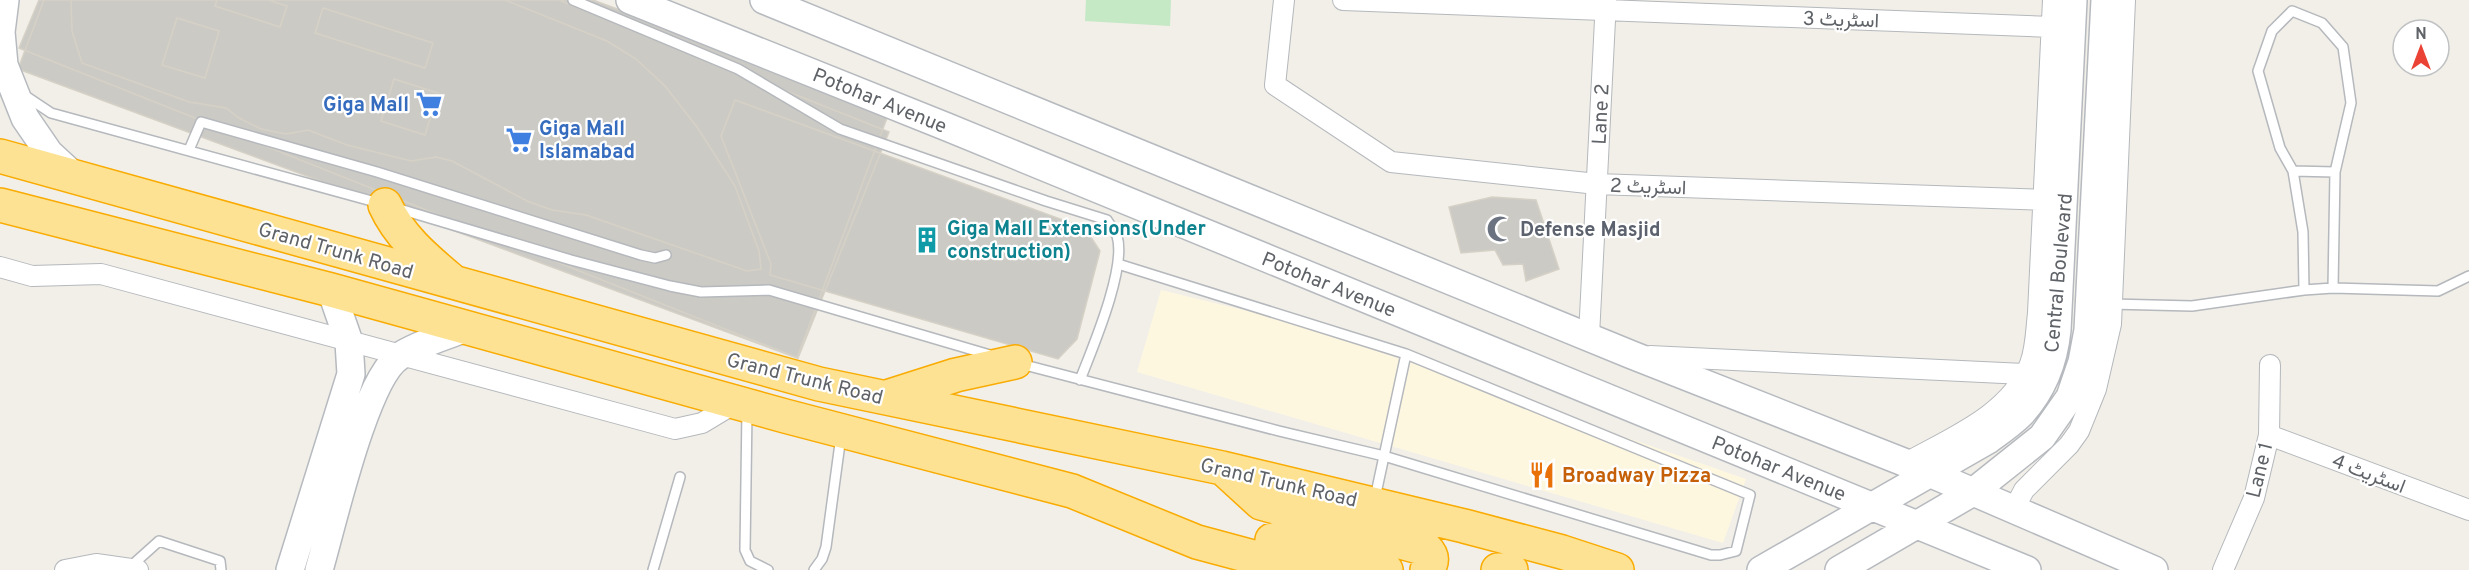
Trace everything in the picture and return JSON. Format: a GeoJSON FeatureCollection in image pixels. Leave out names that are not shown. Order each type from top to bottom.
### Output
{"type":"FeatureCollection","features":[{"type":"Feature","properties":{"kind":"highway","name":"Grand Trunk Road"},"geometry":{"type":"LineString","coordinates":[[0,156],[819,384],[1222,468],[1464,525],[1617,570]]}},
{"type":"Feature","properties":{"kind":"highway"},"geometry":{"type":"LineString","coordinates":[[390,192],[391,218],[421,254],[455,284]]}},
{"type":"Feature","properties":{"kind":"highway","name":"Grand Trunk Road"},"geometry":{"type":"LineString","coordinates":[[0,205],[331,290],[742,404],[1072,491],[1197,542],[1301,570]]}},
{"type":"Feature","properties":{"kind":"highway"},"geometry":{"type":"LineString","coordinates":[[885,398],[956,375],[1015,362]]}},
{"type":"Feature","properties":{"kind":"highway"},"geometry":{"type":"LineString","coordinates":[[1222,468],[1261,503],[1426,549],[1431,553],[1432,561],[1427,570]]}},
{"type":"Feature","properties":{"kind":"highway"},"geometry":{"type":"LineString","coordinates":[[1197,542],[1261,537],[1386,570]]}},
{"type":"Feature","properties":{"kind":"highway"},"geometry":{"type":"LineString","coordinates":[[1498,570],[1511,570]]}},
{"type":"Feature","properties":{"kind":"street"},"geometry":{"type":"LineString","coordinates":[[5,0],[1,32],[6,85],[49,153],[74,176]]}},
{"type":"Feature","properties":{"kind":"street","name":"Potohar Avenue"},"geometry":{"type":"LineString","coordinates":[[630,0],[947,127],[2027,570]]}},
{"type":"Feature","properties":{"kind":"street"},"geometry":{"type":"LineString","coordinates":[[764,0],[814,16],[1632,355],[1917,468],[2154,570]]}},
{"type":"Feature","properties":{"kind":"street","name":"اسٹریٹ 2"},"geometry":{"type":"LineString","coordinates":[[1284,0],[1275,85],[1391,162],[1597,184],[2045,200]]}},
{"type":"Feature","properties":{"kind":"street","name":"اسٹریٹ 3"},"geometry":{"type":"LineString","coordinates":[[1343,0],[1606,5],[2052,27]]}},
{"type":"Feature","properties":{"kind":"street"},"geometry":{"type":"LineString","coordinates":[[1917,468],[1991,414],[2012,394],[2030,363],[2035,341],[2045,200],[2053,0]]}},
{"type":"Feature","properties":{"kind":"street","name":"Central Boulevard"},"geometry":{"type":"LineString","coordinates":[[1761,570],[1873,507],[1917,468],[1988,440],[2021,414],[2045,378],[2054,355],[2065,206],[2073,0]]}},
{"type":"Feature","properties":{"kind":"street","name":"Central Boulevard"},"geometry":{"type":"LineString","coordinates":[[1839,570],[1973,492],[2042,437],[2070,397],[2082,362],[2088,330],[2105,0]]}},
{"type":"Feature","properties":{"kind":"street"},"geometry":{"type":"LineString","coordinates":[[2014,509],[2024,490],[2068,445],[2087,416],[2111,324],[2125,0]]}},
{"type":"Feature","properties":{"kind":"street","name":"Lane 2"},"geometry":{"type":"LineString","coordinates":[[1589,336],[1606,5]]}},
{"type":"Feature","properties":{"kind":"street"},"geometry":{"type":"LineString","coordinates":[[0,267],[32,276],[101,274],[675,429],[702,423],[742,404]]}},
{"type":"Feature","properties":{"kind":"street"},"geometry":{"type":"LineString","coordinates":[[290,570],[351,374],[349,342],[331,290]]}},
{"type":"Feature","properties":{"kind":"street"},"geometry":{"type":"LineString","coordinates":[[319,570],[368,404],[382,374],[399,356],[468,327]]}},
{"type":"Feature","properties":{"kind":"street"},"geometry":{"type":"LineString","coordinates":[[1632,355],[2024,374]]}},
{"type":"Feature","properties":{"kind":"street","name":"Lane 1"},"geometry":{"type":"LineString","coordinates":[[2223,570],[2254,498],[2269,435],[2270,365]]}},
{"type":"Feature","properties":{"kind":"street","name":"اسٹریٹ 4"},"geometry":{"type":"LineString","coordinates":[[2269,435],[2469,510]]}},
{"type":"Feature","properties":{"kind":"street"},"geometry":{"type":"LineString","coordinates":[[65,570],[96,564],[123,568]]}},
{"type":"Feature","properties":{"kind":"lane"},"geometry":{"type":"LineString","coordinates":[[573,0],[738,69],[840,129],[1107,220],[1117,237],[1118,264],[1099,330],[1080,380]]}},
{"type":"Feature","properties":{"kind":"lane"},"geometry":{"type":"LineString","coordinates":[[2304,290],[2303,232],[2294,171],[2280,148],[2258,71],[2272,31],[2292,11],[2322,23],[2343,48],[2351,103],[2335,172],[2332,288]]}},
{"type":"Feature","properties":{"kind":"lane"},"geometry":{"type":"LineString","coordinates":[[6,85],[51,113],[189,150],[390,192],[640,255],[655,258],[666,255]]}},
{"type":"Feature","properties":{"kind":"lane"},"geometry":{"type":"LineString","coordinates":[[189,150],[201,122],[571,260],[701,292],[769,290],[1080,380],[1384,456],[1711,555],[1736,551],[1750,495],[1406,354],[1118,264]]}},
{"type":"Feature","properties":{"kind":"lane"},"geometry":{"type":"LineString","coordinates":[[2294,171],[2335,172]]}},
{"type":"Feature","properties":{"kind":"lane"},"geometry":{"type":"LineString","coordinates":[[2112,304],[2192,306],[2332,288],[2438,291],[2469,276]]}},
{"type":"Feature","properties":{"kind":"lane"},"geometry":{"type":"LineString","coordinates":[[1373,505],[1406,354]]}},
{"type":"Feature","properties":{"kind":"lane"},"geometry":{"type":"LineString","coordinates":[[742,404],[746,550],[750,561],[768,570]]}},
{"type":"Feature","properties":{"kind":"lane"},"geometry":{"type":"LineString","coordinates":[[814,570],[822,559],[826,547],[842,430]]}},
{"type":"Feature","properties":{"kind":"lane"},"geometry":{"type":"LineString","coordinates":[[653,570],[680,477]]}},
{"type":"Feature","properties":{"kind":"lane"},"geometry":{"type":"LineString","coordinates":[[123,568],[159,541],[220,561],[221,570]]}},
{"type":"Feature","properties":{"kind":"shaded area"},"geometry":{"type":"Polygon","coordinates":[[[1161,290],[1293,322],[1746,479],[1723,543],[1137,372],[1161,290]]]}},
{"type":"Feature","properties":{"kind":"green space"},"geometry":{"type":"Polygon","coordinates":[[[1086,0],[1171,0],[1170,26],[1085,21],[1086,0]]]}},
{"type":"Feature","properties":{"kind":"building"},"geometry":{"type":"Polygon","coordinates":[[[39,0],[559,0],[889,132],[798,358],[19,48],[39,0]]]}},
{"type":"Feature","properties":{"kind":"building"},"geometry":{"type":"Polygon","coordinates":[[[44,0],[593,0],[890,110],[797,358],[18,69],[44,0]]]}},
{"type":"Feature","properties":{"kind":"building","name":"Giga Mall Islamabad"},"geometry":{"type":"Polygon","coordinates":[[[71,0],[505,0],[607,41],[636,59],[665,86],[697,127],[735,186],[759,251],[761,269],[747,271],[586,215],[552,210],[527,201],[452,161],[436,157],[411,161],[347,145],[308,130],[286,134],[261,129],[239,118],[226,108],[189,102],[82,63],[72,31],[71,0]]]}},
{"type":"Feature","properties":{"kind":"building"},"geometry":{"type":"Polygon","coordinates":[[[217,0],[268,0],[287,6],[280,27],[215,6],[217,0]]]}},
{"type":"Feature","properties":{"kind":"building"},"geometry":{"type":"Polygon","coordinates":[[[323,8],[433,43],[425,68],[315,33],[323,8]]]}},
{"type":"Feature","properties":{"kind":"building"},"geometry":{"type":"Polygon","coordinates":[[[177,18],[219,31],[205,78],[162,65],[177,18]]]}},
{"type":"Feature","properties":{"kind":"building"},"geometry":{"type":"Polygon","coordinates":[[[394,79],[438,93],[425,135],[381,121],[394,79]]]}},
{"type":"Feature","properties":{"kind":"building","name":"Giga Mall Extensions(Under construction)"},"geometry":{"type":"Polygon","coordinates":[[[735,100],[1085,228],[1100,251],[1077,339],[1058,359],[770,275],[771,264],[721,136],[735,100]]]}},
{"type":"Feature","properties":{"kind":"building","name":"Defense Masjid"},"geometry":{"type":"Polygon","coordinates":[[[1492,197],[1536,200],[1559,269],[1526,281],[1523,264],[1503,265],[1495,250],[1461,253],[1449,207],[1492,197]]]}},
{"type":"Feature","properties":{"kind":"place","name":"Giga Mall"},"geometry":{"type":"Point","coordinates":[429,104]}},
{"type":"Feature","properties":{"kind":"place","name":"Giga Mall Islamabad"},"geometry":{"type":"Point","coordinates":[519,140]}},
{"type":"Feature","properties":{"kind":"place","name":"Defense Masjid"},"geometry":{"type":"Point","coordinates":[1500,229]}},
{"type":"Feature","properties":{"kind":"place","name":"Giga Mall Extensions(Under construction)"},"geometry":{"type":"Point","coordinates":[927,240]}},
{"type":"Feature","properties":{"kind":"place","name":"Broadway Pizza"},"geometry":{"type":"Point","coordinates":[1542,475]}}]}
